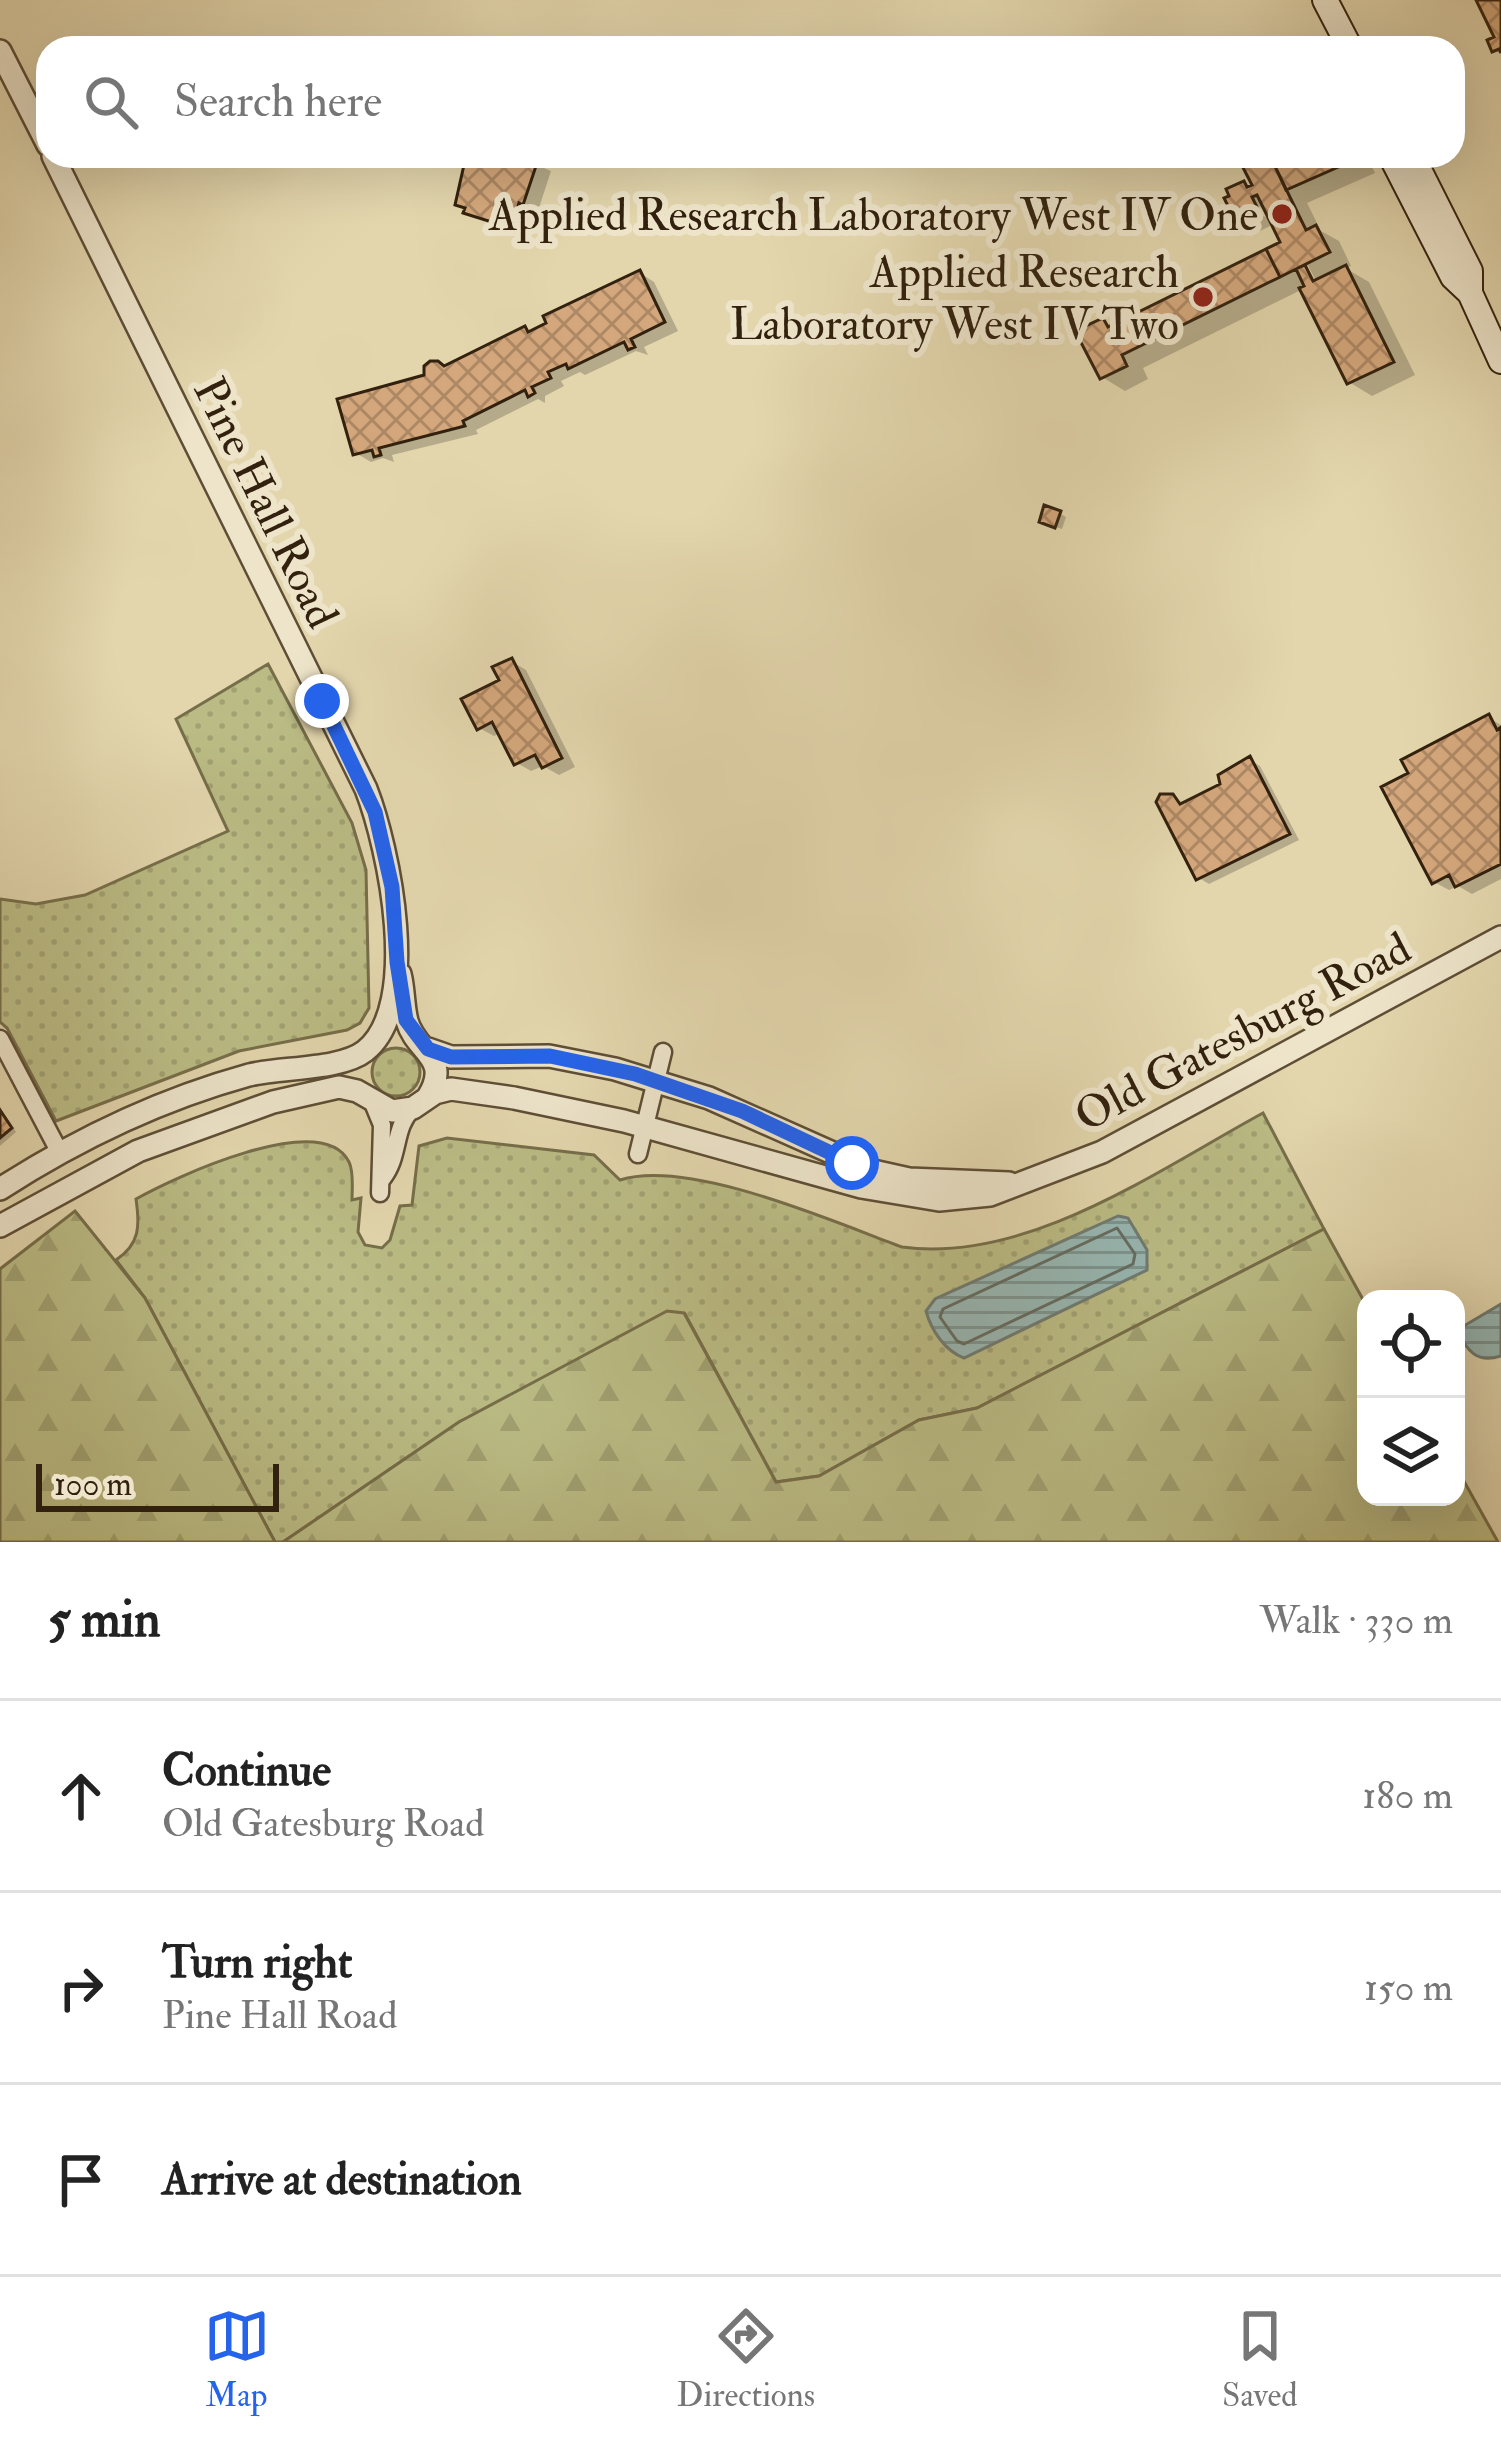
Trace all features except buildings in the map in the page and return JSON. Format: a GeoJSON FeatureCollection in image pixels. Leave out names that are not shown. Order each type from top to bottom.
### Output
{"type":"FeatureCollection","features":[{"type":"Feature","properties":{"kind":"main road"},"geometry":{"type":"LineString","coordinates":[[1325,0],[1344,36]]}},
{"type":"Feature","properties":{"kind":"main road"},"geometry":{"type":"LineString","coordinates":[[1396,168],[1453,278],[1470,293],[1501,361]]}},
{"type":"Feature","properties":{"kind":"main road"},"geometry":{"type":"LineString","coordinates":[[1418,168],[1470,271],[1470,293]]}},
{"type":"Feature","properties":{"kind":"street"},"geometry":{"type":"LineString","coordinates":[[0,51],[36,122]]}},
{"type":"Feature","properties":{"kind":"street","name":"Pine Hall Road"},"geometry":{"type":"LineString","coordinates":[[59,168],[366,789],[390,870],[406,1020],[436,1073],[420,1103],[402,1121],[394,1163],[381,1186],[382,1125],[359,1073],[385,1028],[397,962]]}},
{"type":"Feature","properties":{"kind":"street","name":"Old Gatesburg Road"},"geometry":{"type":"LineString","coordinates":[[0,1226],[139,1151],[231,1115],[340,1087],[392,1111],[420,1103],[441,1090],[464,1089],[645,1127],[886,1192],[965,1200],[1102,1152],[1501,937]]}},
{"type":"Feature","properties":{"kind":"street","name":"Old Gatesburg Road"},"geometry":{"type":"LineString","coordinates":[[0,1189],[60,1153],[206,1089],[277,1070],[349,1060],[396,1035],[451,1057],[550,1056],[656,1080],[742,1111],[873,1171],[910,1179],[1016,1184]]}},
{"type":"Feature","properties":{"kind":"street"},"geometry":{"type":"LineString","coordinates":[[1,1045],[60,1153]]}},
{"type":"Feature","properties":{"kind":"street"},"geometry":{"type":"LineString","coordinates":[[638,1154],[663,1052]]}},
{"type":"Feature","properties":{"kind":"green space"},"geometry":{"type":"Polygon","coordinates":[[[268,664],[352,823],[366,870],[369,1008],[360,1023],[347,1030],[239,1051],[56,1121],[0,1022],[0,899],[36,904],[85,895],[228,831],[176,719],[268,664]]]}},
{"type":"Feature","properties":{"kind":"green space"},"geometry":{"type":"Polygon","coordinates":[[[396,1048],[413,1055],[420,1072],[413,1089],[396,1096],[379,1089],[372,1072],[379,1055],[396,1048]]]}},
{"type":"Feature","properties":{"kind":"green space"},"geometry":{"type":"Polygon","coordinates":[[[1263,1113],[1324,1229],[977,1408],[919,1420],[819,1476],[776,1482],[685,1314],[459,1422],[283,1542],[275,1542],[145,1298],[116,1260],[130,1248],[136,1234],[136,1199],[213,1164],[279,1144],[310,1142],[334,1147],[349,1162],[352,1200],[361,1198],[358,1232],[365,1245],[382,1248],[390,1240],[400,1206],[412,1205],[419,1146],[447,1138],[594,1155],[620,1180],[649,1176],[722,1185],[902,1247],[949,1248],[996,1241],[1090,1208],[1263,1113]]]}},
{"type":"Feature","properties":{"kind":"green space"},"geometry":{"type":"Polygon","coordinates":[[[75,1211],[145,1298],[275,1542],[0,1542],[0,1269],[75,1211]]]}},
{"type":"Feature","properties":{"kind":"green space"},"geometry":{"type":"Polygon","coordinates":[[[1324,1229],[1358,1290],[1357,1506],[1465,1506],[1465,1483],[1498,1542],[283,1542],[459,1422],[667,1311],[684,1313],[776,1482],[819,1476],[919,1420],[977,1408],[1324,1229]]]}},
{"type":"Feature","properties":{"kind":"water"},"geometry":{"type":"Polygon","coordinates":[[[1118,1216],[1128,1218],[1147,1250],[1147,1270],[964,1358],[935,1332],[926,1311],[935,1299],[1118,1216]]]}},
{"type":"Feature","properties":{"kind":"water"},"geometry":{"type":"Polygon","coordinates":[[[1501,1304],[1501,1356],[1479,1357],[1469,1350],[1465,1325],[1501,1304]]]}},
{"type":"Feature","properties":{"kind":"place","name":"Applied Research Laboratory West IV One"},"geometry":{"type":"Point","coordinates":[1282,214]}},
{"type":"Feature","properties":{"kind":"place","name":"Applied Research Laboratory West IV Two"},"geometry":{"type":"Point","coordinates":[1203,297]}},
{"type":"Feature","properties":{"kind":"route"},"geometry":{"type":"LineString","coordinates":[[322,701],[375,812],[392,887],[406,1020],[428,1049],[451,1057],[550,1056],[635,1074],[742,1111],[852,1163]]}}]}
